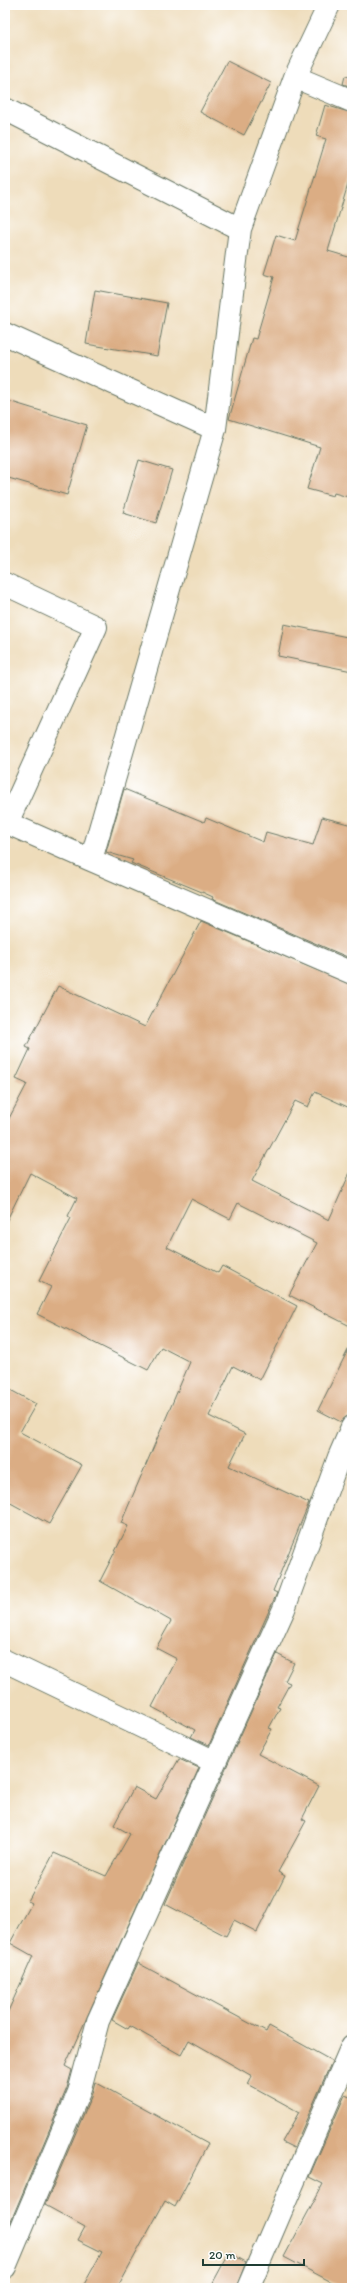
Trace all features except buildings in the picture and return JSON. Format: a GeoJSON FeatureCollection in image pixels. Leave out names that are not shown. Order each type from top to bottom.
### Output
{"type":"FeatureCollection","features":[{"type":"Feature","properties":{"kind":"street"},"geometry":{"type":"LineString","coordinates":[[91,860],[215,429],[240,229],[295,77],[329,5]]}},
{"type":"Feature","properties":{"kind":"street"},"geometry":{"type":"LineString","coordinates":[[295,77],[352,101]]}},
{"type":"Feature","properties":{"kind":"street"},"geometry":{"type":"LineString","coordinates":[[5,109],[240,229]]}},
{"type":"Feature","properties":{"kind":"street"},"geometry":{"type":"LineString","coordinates":[[5,334],[215,429]]}},
{"type":"Feature","properties":{"kind":"street"},"geometry":{"type":"LineString","coordinates":[[5,584],[96,627],[6,823],[352,973]]}},
{"type":"Feature","properties":{"kind":"street"},"geometry":{"type":"LineString","coordinates":[[91,860],[148,660]]}},
{"type":"Feature","properties":{"kind":"street"},"geometry":{"type":"LineString","coordinates":[[5,2267],[79,2092],[98,2020],[284,1609],[339,1457],[352,1428]]}},
{"type":"Feature","properties":{"kind":"street"},"geometry":{"type":"LineString","coordinates":[[5,1661],[215,1762]]}},
{"type":"Feature","properties":{"kind":"street"},"geometry":{"type":"LineString","coordinates":[[248,2288],[352,2046]]}}]}
